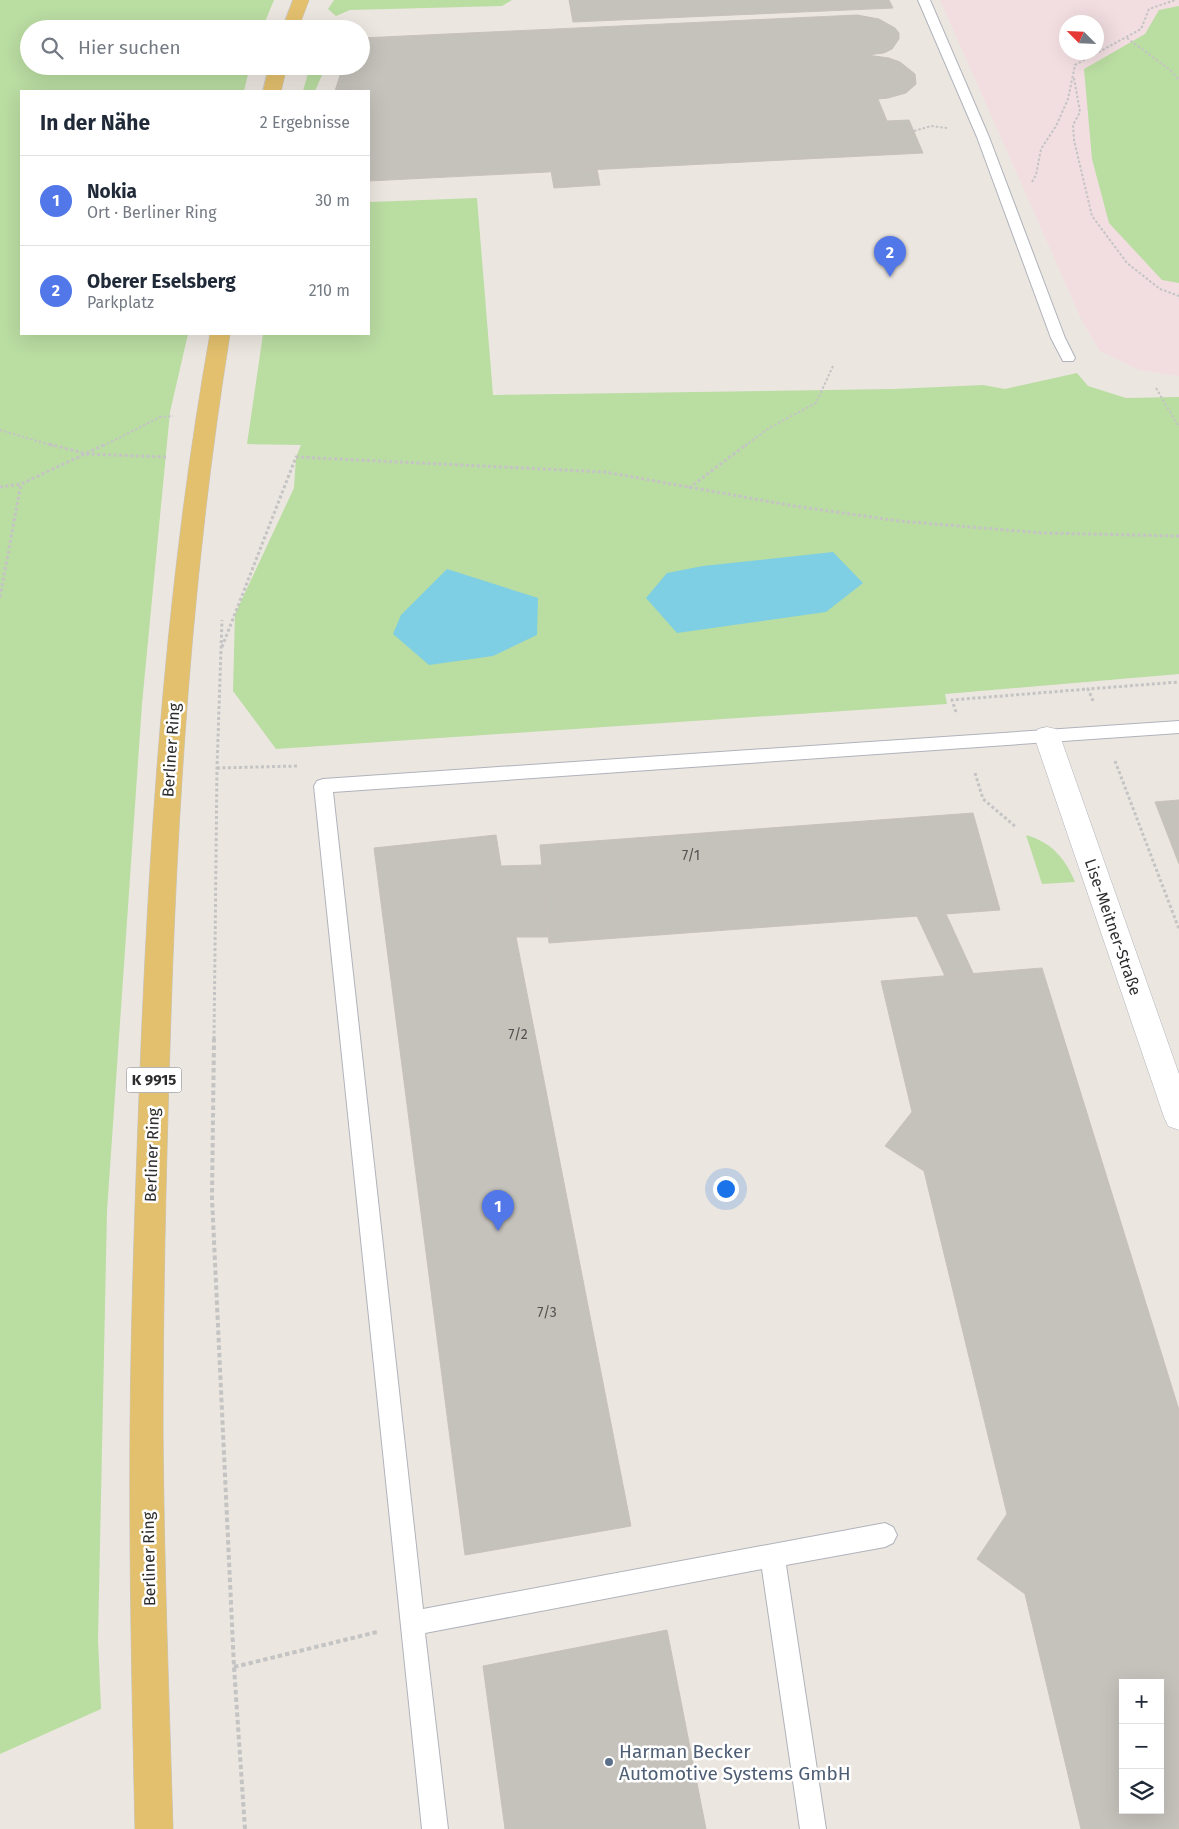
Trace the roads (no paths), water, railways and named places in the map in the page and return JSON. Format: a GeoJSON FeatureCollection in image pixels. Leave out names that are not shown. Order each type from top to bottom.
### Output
{"type":"FeatureCollection","features":[{"type":"Feature","properties":{"kind":"main road"},"geometry":{"type":"LineString","coordinates":[[293,20],[301,0]]}},
{"type":"Feature","properties":{"kind":"main road"},"geometry":{"type":"LineString","coordinates":[[272,90],[276,75]]}},
{"type":"Feature","properties":{"kind":"main road","name":"Berliner Ring"},"geometry":{"type":"LineString","coordinates":[[154,1829],[147,1373],[152,1141],[161,919],[174,703],[187,548],[206,413],[220,335]]}},
{"type":"Feature","properties":{"kind":"street","name":"Lise-Meitner-Straße"},"geometry":{"type":"LineString","coordinates":[[1046,736],[1179,1117]]}},
{"type":"Feature","properties":{"kind":"lane"},"geometry":{"type":"LineString","coordinates":[[924,0],[983,137],[1058,338],[1068,358]]}},
{"type":"Feature","properties":{"kind":"lane"},"geometry":{"type":"LineString","coordinates":[[435,1829],[323,786],[1179,727]]}},
{"type":"Feature","properties":{"kind":"lane"},"geometry":{"type":"LineString","coordinates":[[412,1623],[886,1535]]}},
{"type":"Feature","properties":{"kind":"lane"},"geometry":{"type":"LineString","coordinates":[[772,1555],[813,1829]]}},
{"type":"Feature","properties":{"kind":"water"},"geometry":{"type":"Polygon","coordinates":[[[833,552],[863,583],[826,612],[677,633],[646,598],[667,573],[703,566],[833,552]]]}},
{"type":"Feature","properties":{"kind":"water"},"geometry":{"type":"Polygon","coordinates":[[[447,569],[538,598],[537,635],[493,656],[429,665],[393,634],[401,615],[447,569]]]}},
{"type":"Feature","properties":{"kind":"place","name":"Oberer Eselsberg"},"geometry":{"type":"Point","coordinates":[890,277]}},
{"type":"Feature","properties":{"kind":"place","name":"Nokia"},"geometry":{"type":"Point","coordinates":[498,1231]}},
{"type":"Feature","properties":{"kind":"place","name":"Harman Becker Automotive Systems GmbH"},"geometry":{"type":"Point","coordinates":[609,1762]}}]}
